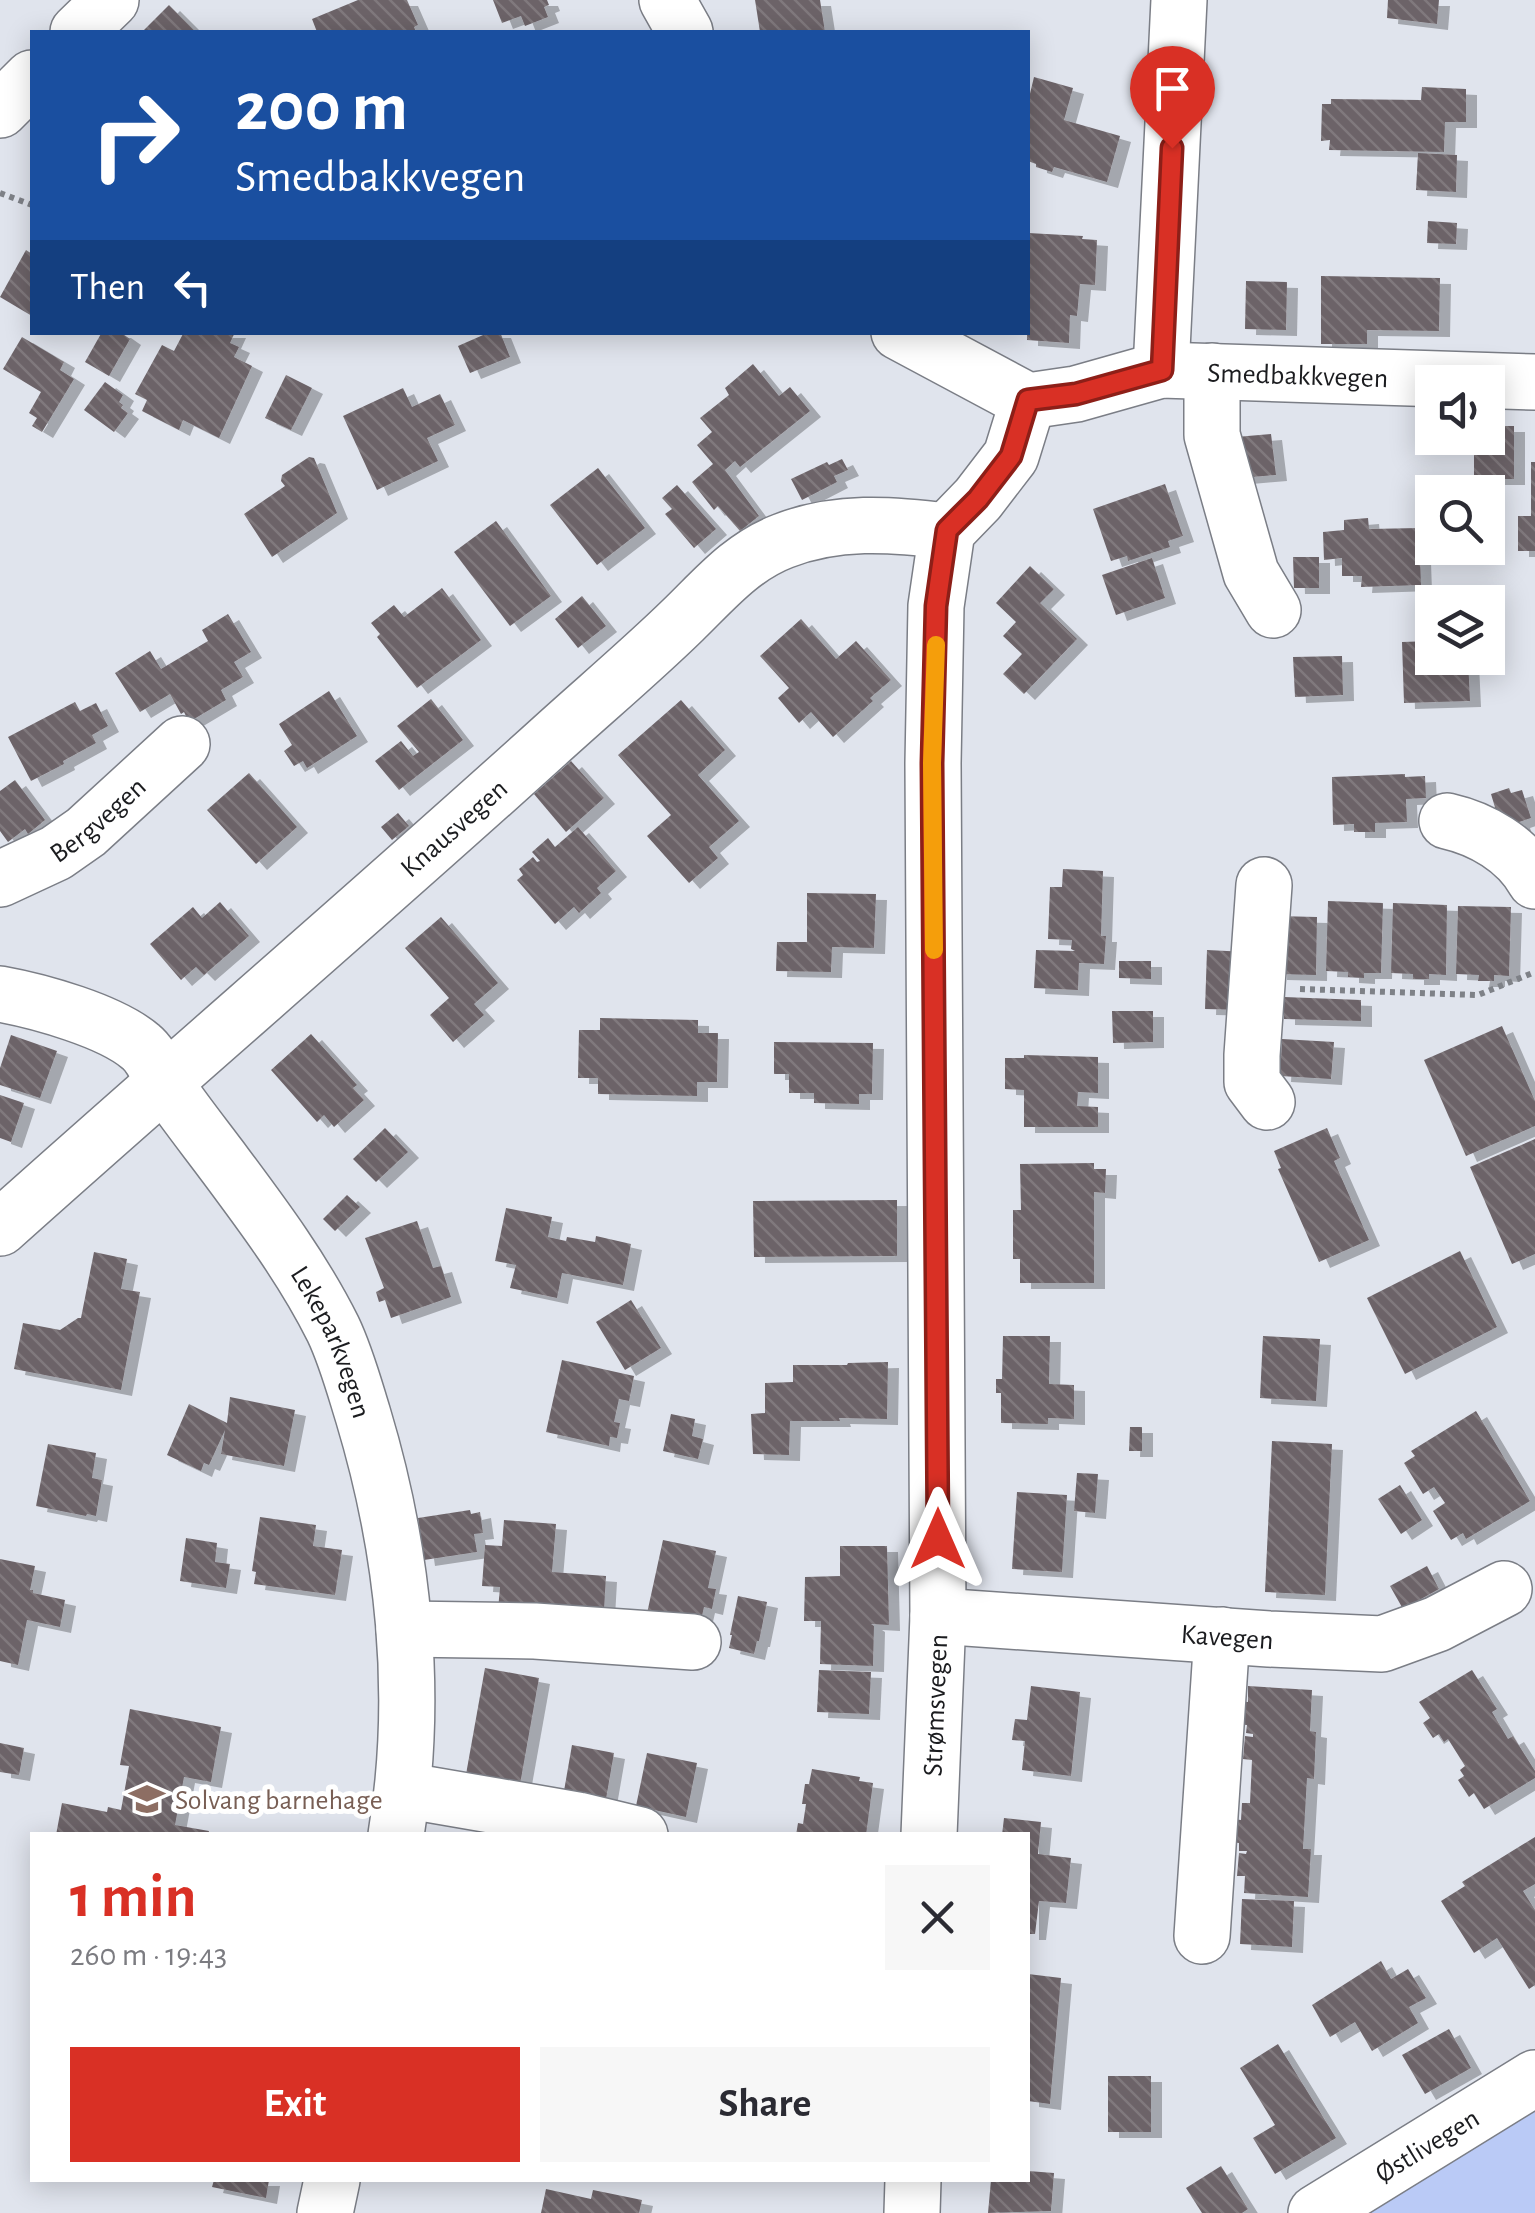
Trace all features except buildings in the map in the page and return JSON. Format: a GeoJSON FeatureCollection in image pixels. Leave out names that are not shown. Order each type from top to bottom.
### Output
{"type":"FeatureCollection","features":[{"type":"Feature","properties":{"kind":"street"},"geometry":{"type":"LineString","coordinates":[[80,30],[112,0]]}},
{"type":"Feature","properties":{"kind":"street"},"geometry":{"type":"LineString","coordinates":[[667,0],[684,30]]}},
{"type":"Feature","properties":{"kind":"street"},"geometry":{"type":"LineString","coordinates":[[1179,0],[1187,371],[1212,435],[1251,573],[1273,610]]}},
{"type":"Feature","properties":{"kind":"street"},"geometry":{"type":"LineString","coordinates":[[0,110],[30,80]]}},
{"type":"Feature","properties":{"kind":"street"},"geometry":{"type":"LineString","coordinates":[[905,335],[1028,400],[1011,456],[978,499],[947,530]]}},
{"type":"Feature","properties":{"kind":"street","name":"Smedbakkvegen"},"geometry":{"type":"LineString","coordinates":[[1028,400],[1187,371],[1535,382]]}},
{"type":"Feature","properties":{"kind":"street","name":"Knausvegen"},"geometry":{"type":"LineString","coordinates":[[0,1228],[489,796],[747,560],[782,541],[827,528],[889,524],[947,530]]}},
{"type":"Feature","properties":{"kind":"street","name":"Strømsvegen"},"geometry":{"type":"LineString","coordinates":[[928,1832],[938,1616],[932,763],[936,606],[947,530]]}},
{"type":"Feature","properties":{"kind":"street","name":"Bergvegen"},"geometry":{"type":"LineString","coordinates":[[0,879],[56,854],[86,832],[182,744]]}},
{"type":"Feature","properties":{"kind":"street"},"geometry":{"type":"LineString","coordinates":[[1447,821],[1470,826],[1497,842],[1526,865],[1535,881]]}},
{"type":"Feature","properties":{"kind":"street"},"geometry":{"type":"LineString","coordinates":[[1264,885],[1252,1082],[1267,1102]]}},
{"type":"Feature","properties":{"kind":"street","name":"Lekeparkvegen"},"geometry":{"type":"LineString","coordinates":[[0,994],[101,1024],[143,1048],[165,1084],[276,1232],[334,1332],[358,1399],[386,1501],[404,1629],[408,1711],[400,1812]]}},
{"type":"Feature","properties":{"kind":"street","name":"Kavegen"},"geometry":{"type":"LineString","coordinates":[[938,1616],[1382,1644],[1437,1624],[1504,1590]]}},
{"type":"Feature","properties":{"kind":"street"},"geometry":{"type":"LineString","coordinates":[[404,1629],[535,1631],[693,1642]]}},
{"type":"Feature","properties":{"kind":"street"},"geometry":{"type":"LineString","coordinates":[[1202,1936],[1222,1635]]}},
{"type":"Feature","properties":{"kind":"street"},"geometry":{"type":"LineString","coordinates":[[400,1812],[578,1820],[628,1832]]}},
{"type":"Feature","properties":{"kind":"street","name":"Østlivegen"},"geometry":{"type":"LineString","coordinates":[[1316,2213],[1535,2078]]}},
{"type":"Feature","properties":{"kind":"street"},"geometry":{"type":"LineString","coordinates":[[325,2213],[332,2182]]}},
{"type":"Feature","properties":{"kind":"street"},"geometry":{"type":"LineString","coordinates":[[912,2213],[913,2182]]}},
{"type":"Feature","properties":{"kind":"path"},"geometry":{"type":"LineString","coordinates":[[0,193],[30,204]]}},
{"type":"Feature","properties":{"kind":"path"},"geometry":{"type":"LineString","coordinates":[[1258,987],[1478,996],[1535,972]]}},
{"type":"Feature","properties":{"kind":"shaded area"},"geometry":{"type":"Polygon","coordinates":[[[1535,2105],[1535,2213],[1365,2213],[1535,2105]]]}},
{"type":"Feature","properties":{"kind":"slow traffic"},"geometry":{"type":"LineString","coordinates":[[934,950],[932,763],[936,645]]}},
{"type":"Feature","properties":{"kind":"place","name":"Solvang barnehage"},"geometry":{"type":"Point","coordinates":[147,1799]}},
{"type":"Feature","properties":{"kind":"route"},"geometry":{"type":"LineString","coordinates":[[938,1539],[932,763],[936,606],[947,530],[978,499],[1011,456],[1028,400],[1076,394],[1162,370],[1172,148]]}}]}
